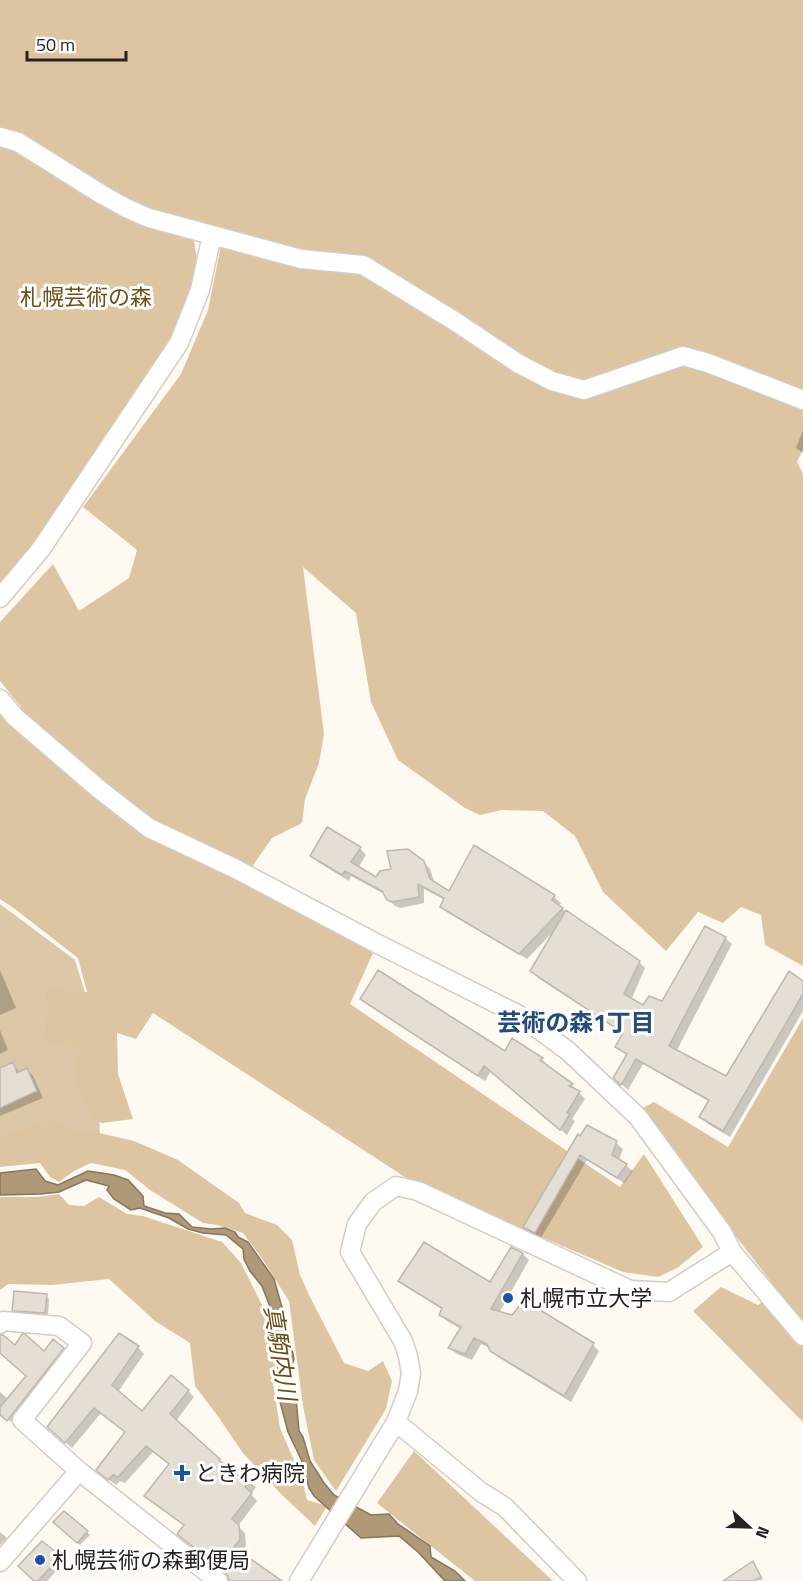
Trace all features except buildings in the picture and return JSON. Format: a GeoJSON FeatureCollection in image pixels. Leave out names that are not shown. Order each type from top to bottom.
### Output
{"type":"FeatureCollection","features":[{"type":"Feature","properties":{"kind":"street"},"geometry":{"type":"LineString","coordinates":[[0,137],[18,142],[126,208],[149,218],[301,259],[363,265],[519,364],[552,381],[584,390],[683,356],[708,363],[803,400]]}},
{"type":"Feature","properties":{"kind":"street"},"geometry":{"type":"LineString","coordinates":[[0,598],[41,549],[179,343],[200,290],[212,235]]}},
{"type":"Feature","properties":{"kind":"street"},"geometry":{"type":"LineString","coordinates":[[0,699],[32,732],[149,828],[234,868],[519,1015],[568,1051],[638,1117],[722,1232],[732,1252],[803,1335]]}},
{"type":"Feature","properties":{"kind":"street"},"geometry":{"type":"LineString","coordinates":[[298,1581],[396,1422],[408,1391],[411,1373],[403,1341],[350,1252],[357,1224],[373,1202],[396,1186],[418,1191],[630,1290],[669,1292],[732,1252]]}},
{"type":"Feature","properties":{"kind":"street"},"geometry":{"type":"LineString","coordinates":[[0,1324],[3,1321],[59,1326],[82,1342],[22,1420],[79,1471],[219,1581]]}},
{"type":"Feature","properties":{"kind":"street"},"geometry":{"type":"LineString","coordinates":[[396,1422],[481,1492],[505,1507],[578,1581]]}},
{"type":"Feature","properties":{"kind":"street"},"geometry":{"type":"LineString","coordinates":[[0,1562],[79,1471]]}},
{"type":"Feature","properties":{"kind":"shaded area"},"geometry":{"type":"Polygon","coordinates":[[[0,904],[75,960],[86,996],[98,1067],[100,1143],[0,1154],[0,904]]]}},
{"type":"Feature","properties":{"kind":"green space"},"geometry":{"type":"Polygon","coordinates":[[[0,0],[803,0],[803,449],[797,462],[803,474],[803,966],[765,945],[761,915],[741,907],[723,923],[698,912],[666,951],[603,892],[575,836],[543,811],[502,810],[480,815],[465,808],[398,760],[371,702],[356,613],[303,567],[324,734],[319,763],[305,799],[302,823],[272,838],[242,881],[373,953],[350,1004],[620,1187],[644,1154],[703,1247],[677,1268],[658,1277],[623,1272],[411,1181],[153,1013],[136,1039],[117,1033],[118,1074],[133,1119],[102,1123],[95,1120],[81,1093],[73,1068],[78,1056],[67,1046],[45,1040],[46,989],[87,992],[78,958],[0,899],[0,714],[21,707],[0,681],[0,622],[53,564],[79,611],[129,578],[137,550],[83,507],[181,374],[208,310],[224,230],[135,205],[23,133],[0,128],[0,0]]]}},
{"type":"Feature","properties":{"kind":"green space","name":"札幌芸術の森"},"geometry":{"type":"Polygon","coordinates":[[[0,143],[15,147],[81,194],[194,241],[199,272],[169,345],[24,561],[0,589],[0,143]]]}},
{"type":"Feature","properties":{"kind":"green space"},"geometry":{"type":"Polygon","coordinates":[[[803,1018],[803,1422],[693,1311],[721,1287],[758,1305],[778,1291],[639,1110],[654,1102],[728,1147],[803,1018]]]}},
{"type":"Feature","properties":{"kind":"green space"},"geometry":{"type":"Polygon","coordinates":[[[51,1119],[78,1134],[95,1132],[134,1141],[178,1160],[239,1203],[245,1213],[277,1225],[292,1240],[300,1275],[344,1363],[368,1371],[383,1361],[392,1381],[386,1409],[336,1491],[314,1460],[303,1406],[289,1301],[243,1233],[203,1223],[150,1190],[125,1170],[91,1163],[74,1171],[59,1182],[50,1177],[40,1163],[0,1167],[0,1137],[51,1119]]]}},
{"type":"Feature","properties":{"kind":"green space"},"geometry":{"type":"Polygon","coordinates":[[[59,1194],[69,1205],[84,1206],[99,1197],[127,1214],[143,1216],[222,1242],[241,1263],[265,1311],[277,1345],[273,1384],[280,1428],[302,1479],[307,1500],[327,1506],[315,1526],[243,1453],[195,1386],[190,1343],[155,1321],[109,1279],[52,1285],[8,1284],[0,1290],[0,1197],[38,1197],[59,1194]]]}},
{"type":"Feature","properties":{"kind":"green space"},"geometry":{"type":"Polygon","coordinates":[[[414,1451],[553,1581],[475,1581],[377,1503],[414,1451]]]}},
{"type":"Feature","properties":{"kind":"water","name":"真駒内川"},"geometry":{"type":"Polygon","coordinates":[[[36,1169],[45,1181],[58,1185],[88,1171],[114,1175],[128,1180],[143,1196],[144,1206],[165,1213],[179,1214],[192,1227],[225,1228],[248,1242],[274,1279],[294,1359],[288,1376],[296,1398],[299,1431],[310,1461],[324,1483],[334,1495],[371,1515],[389,1514],[398,1524],[430,1546],[431,1557],[455,1571],[465,1581],[445,1581],[418,1552],[399,1536],[361,1538],[314,1496],[309,1488],[301,1459],[288,1432],[280,1402],[277,1360],[281,1348],[276,1336],[274,1317],[262,1286],[244,1259],[243,1249],[226,1235],[188,1229],[169,1218],[140,1208],[131,1210],[114,1199],[107,1190],[109,1186],[86,1180],[59,1192],[0,1195],[0,1173],[36,1169]]]}},
{"type":"Feature","properties":{"kind":"place","name":"札幌市立大学"},"geometry":{"type":"Point","coordinates":[508,1298]}},
{"type":"Feature","properties":{"kind":"place","name":"ときわ病院"},"geometry":{"type":"Point","coordinates":[182,1473]}},
{"type":"Feature","properties":{"kind":"place","name":"札幌芸術の森郵便局"},"geometry":{"type":"Point","coordinates":[40,1560]}},
{"type":"Feature","properties":{"kind":"district","name":"芸術の森1丁目"},"geometry":{"type":"Point","coordinates":[576,1022]}}]}
